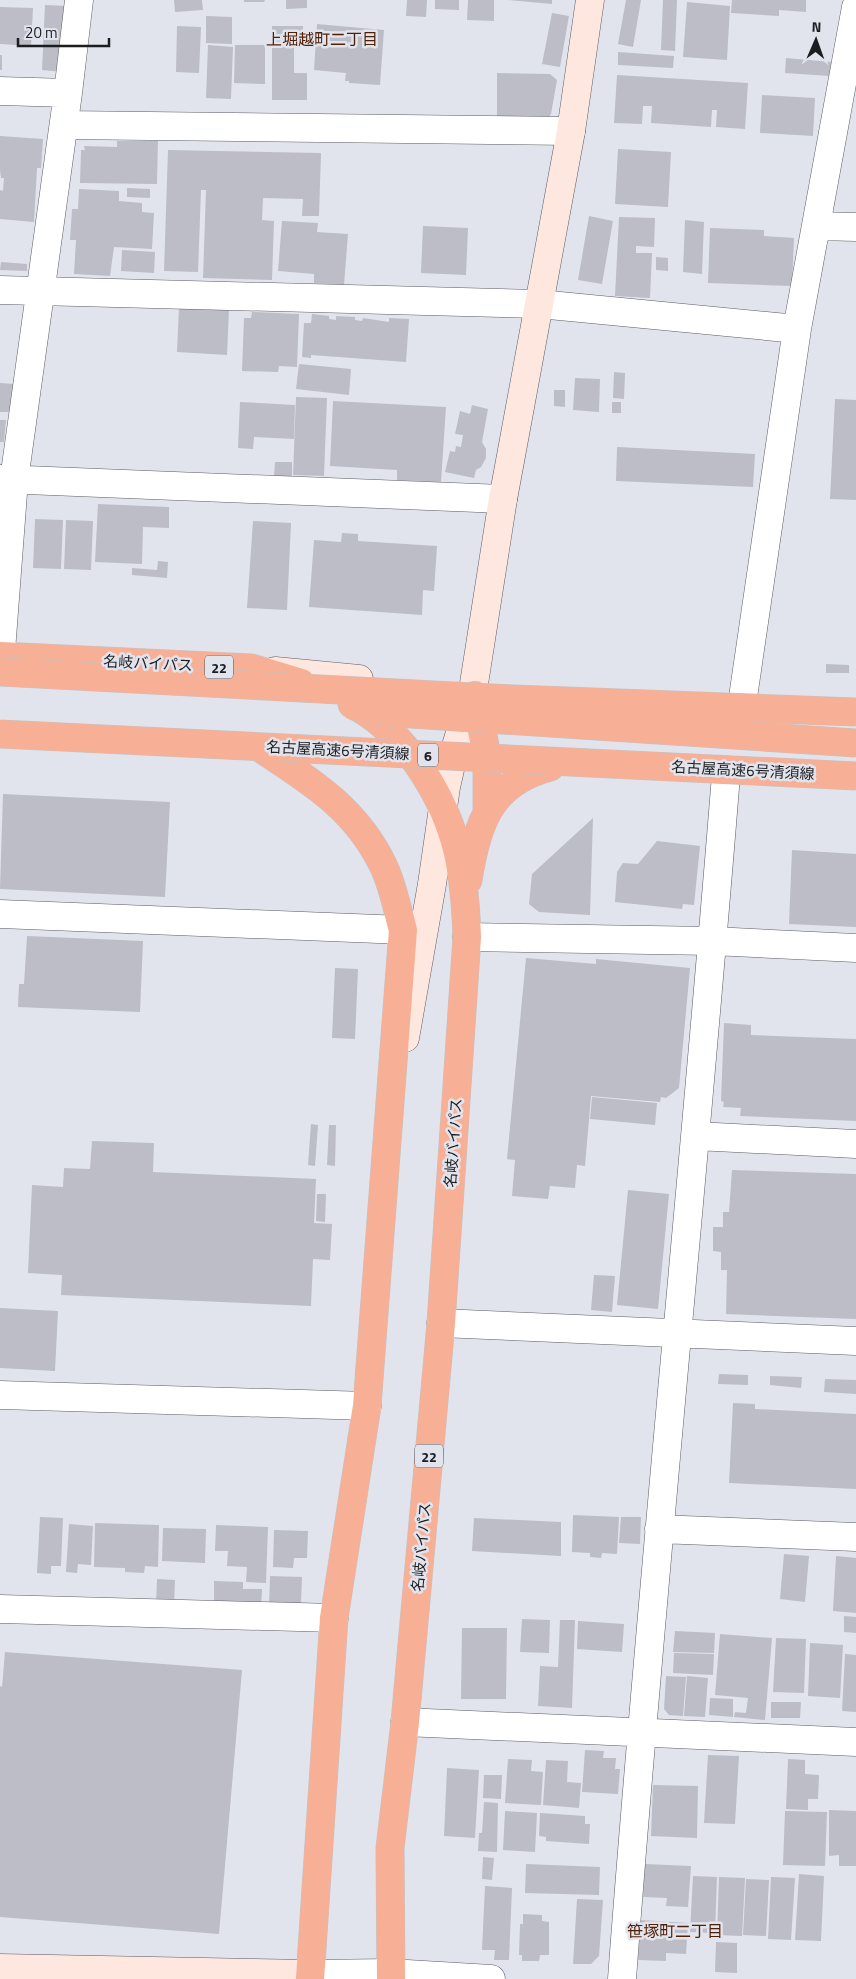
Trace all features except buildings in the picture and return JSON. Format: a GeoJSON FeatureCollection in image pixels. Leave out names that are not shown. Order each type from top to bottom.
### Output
{"type":"FeatureCollection","features":[{"type":"Feature","properties":{"kind":"highway"},"geometry":{"type":"LineString","coordinates":[[0,662],[240,676],[492,698],[856,712]]}},
{"type":"Feature","properties":{"kind":"highway"},"geometry":{"type":"LineString","coordinates":[[240,676],[396,713],[856,744]]}},
{"type":"Feature","properties":{"kind":"highway","name":"名岐バイパス"},"geometry":{"type":"LineString","coordinates":[[240,676],[320,688],[366,711],[388,729],[456,752],[444,798],[458,852],[465,895],[467,937],[441,1324],[405,1722],[390,1848],[391,1976]]}},
{"type":"Feature","properties":{"kind":"highway","name":"名古屋高速6号清須線"},"geometry":{"type":"LineString","coordinates":[[0,734],[856,776]]}},
{"type":"Feature","properties":{"kind":"highway"},"geometry":{"type":"LineString","coordinates":[[0,740],[264,750],[456,752],[550,767]]}},
{"type":"Feature","properties":{"kind":"highway"},"geometry":{"type":"LineString","coordinates":[[264,750],[328,793],[353,818],[371,843],[384,866],[403,930],[367,1406],[334,1618],[310,1976]]}},
{"type":"Feature","properties":{"kind":"highway"},"geometry":{"type":"LineString","coordinates":[[456,752],[487,813]]}},
{"type":"Feature","properties":{"kind":"highway"},"geometry":{"type":"LineString","coordinates":[[465,895],[473,845],[487,813],[506,788],[528,773],[550,767]]}},
{"type":"Feature","properties":{"kind":"street"},"geometry":{"type":"LineString","coordinates":[[0,662],[7,480],[40,292],[64,125],[79,0]]}},
{"type":"Feature","properties":{"kind":"street"},"geometry":{"type":"LineString","coordinates":[[389,1128],[431,893],[444,798],[456,752],[475,696],[503,499],[571,131],[590,0]]}},
{"type":"Feature","properties":{"kind":"street"},"geometry":{"type":"LineString","coordinates":[[742,704],[797,329],[856,7]]}},
{"type":"Feature","properties":{"kind":"street"},"geometry":{"type":"LineString","coordinates":[[0,91],[68,94]]}},
{"type":"Feature","properties":{"kind":"street"},"geometry":{"type":"LineString","coordinates":[[64,125],[571,131]]}},
{"type":"Feature","properties":{"kind":"street"},"geometry":{"type":"LineString","coordinates":[[817,226],[856,227]]}},
{"type":"Feature","properties":{"kind":"street"},"geometry":{"type":"LineString","coordinates":[[0,290],[539,304],[797,329]]}},
{"type":"Feature","properties":{"kind":"street"},"geometry":{"type":"LineString","coordinates":[[7,480],[503,499]]}},
{"type":"Feature","properties":{"kind":"street"},"geometry":{"type":"LineString","coordinates":[[240,676],[475,696],[557,697],[856,708]]}},
{"type":"Feature","properties":{"kind":"street"},"geometry":{"type":"LineString","coordinates":[[456,752],[512,715],[557,697]]}},
{"type":"Feature","properties":{"kind":"street"},"geometry":{"type":"LineString","coordinates":[[550,767],[856,781]]}},
{"type":"Feature","properties":{"kind":"street"},"geometry":{"type":"LineString","coordinates":[[622,1979],[640,1732],[696,1136],[726,775]]}},
{"type":"Feature","properties":{"kind":"street"},"geometry":{"type":"LineString","coordinates":[[0,914],[403,930]]}},
{"type":"Feature","properties":{"kind":"street"},"geometry":{"type":"LineString","coordinates":[[467,937],[712,941],[856,948]]}},
{"type":"Feature","properties":{"kind":"street"},"geometry":{"type":"LineString","coordinates":[[696,1136],[856,1144]]}},
{"type":"Feature","properties":{"kind":"street"},"geometry":{"type":"LineString","coordinates":[[441,1324],[678,1332],[856,1341]]}},
{"type":"Feature","properties":{"kind":"street"},"geometry":{"type":"LineString","coordinates":[[0,1395],[367,1406]]}},
{"type":"Feature","properties":{"kind":"street"},"geometry":{"type":"LineString","coordinates":[[659,1529],[856,1537]]}},
{"type":"Feature","properties":{"kind":"street"},"geometry":{"type":"LineString","coordinates":[[0,1609],[334,1618]]}},
{"type":"Feature","properties":{"kind":"street"},"geometry":{"type":"LineString","coordinates":[[405,1722],[856,1742]]}},
{"type":"Feature","properties":{"kind":"street"},"geometry":{"type":"LineString","coordinates":[[0,1968],[491,1979]]}},
{"type":"Feature","properties":{"kind":"district","name":"上堀越町二丁目"},"geometry":{"type":"Point","coordinates":[322,39]}},
{"type":"Feature","properties":{"kind":"district","name":"笹塚町二丁目"},"geometry":{"type":"Point","coordinates":[675,1931]}}]}
